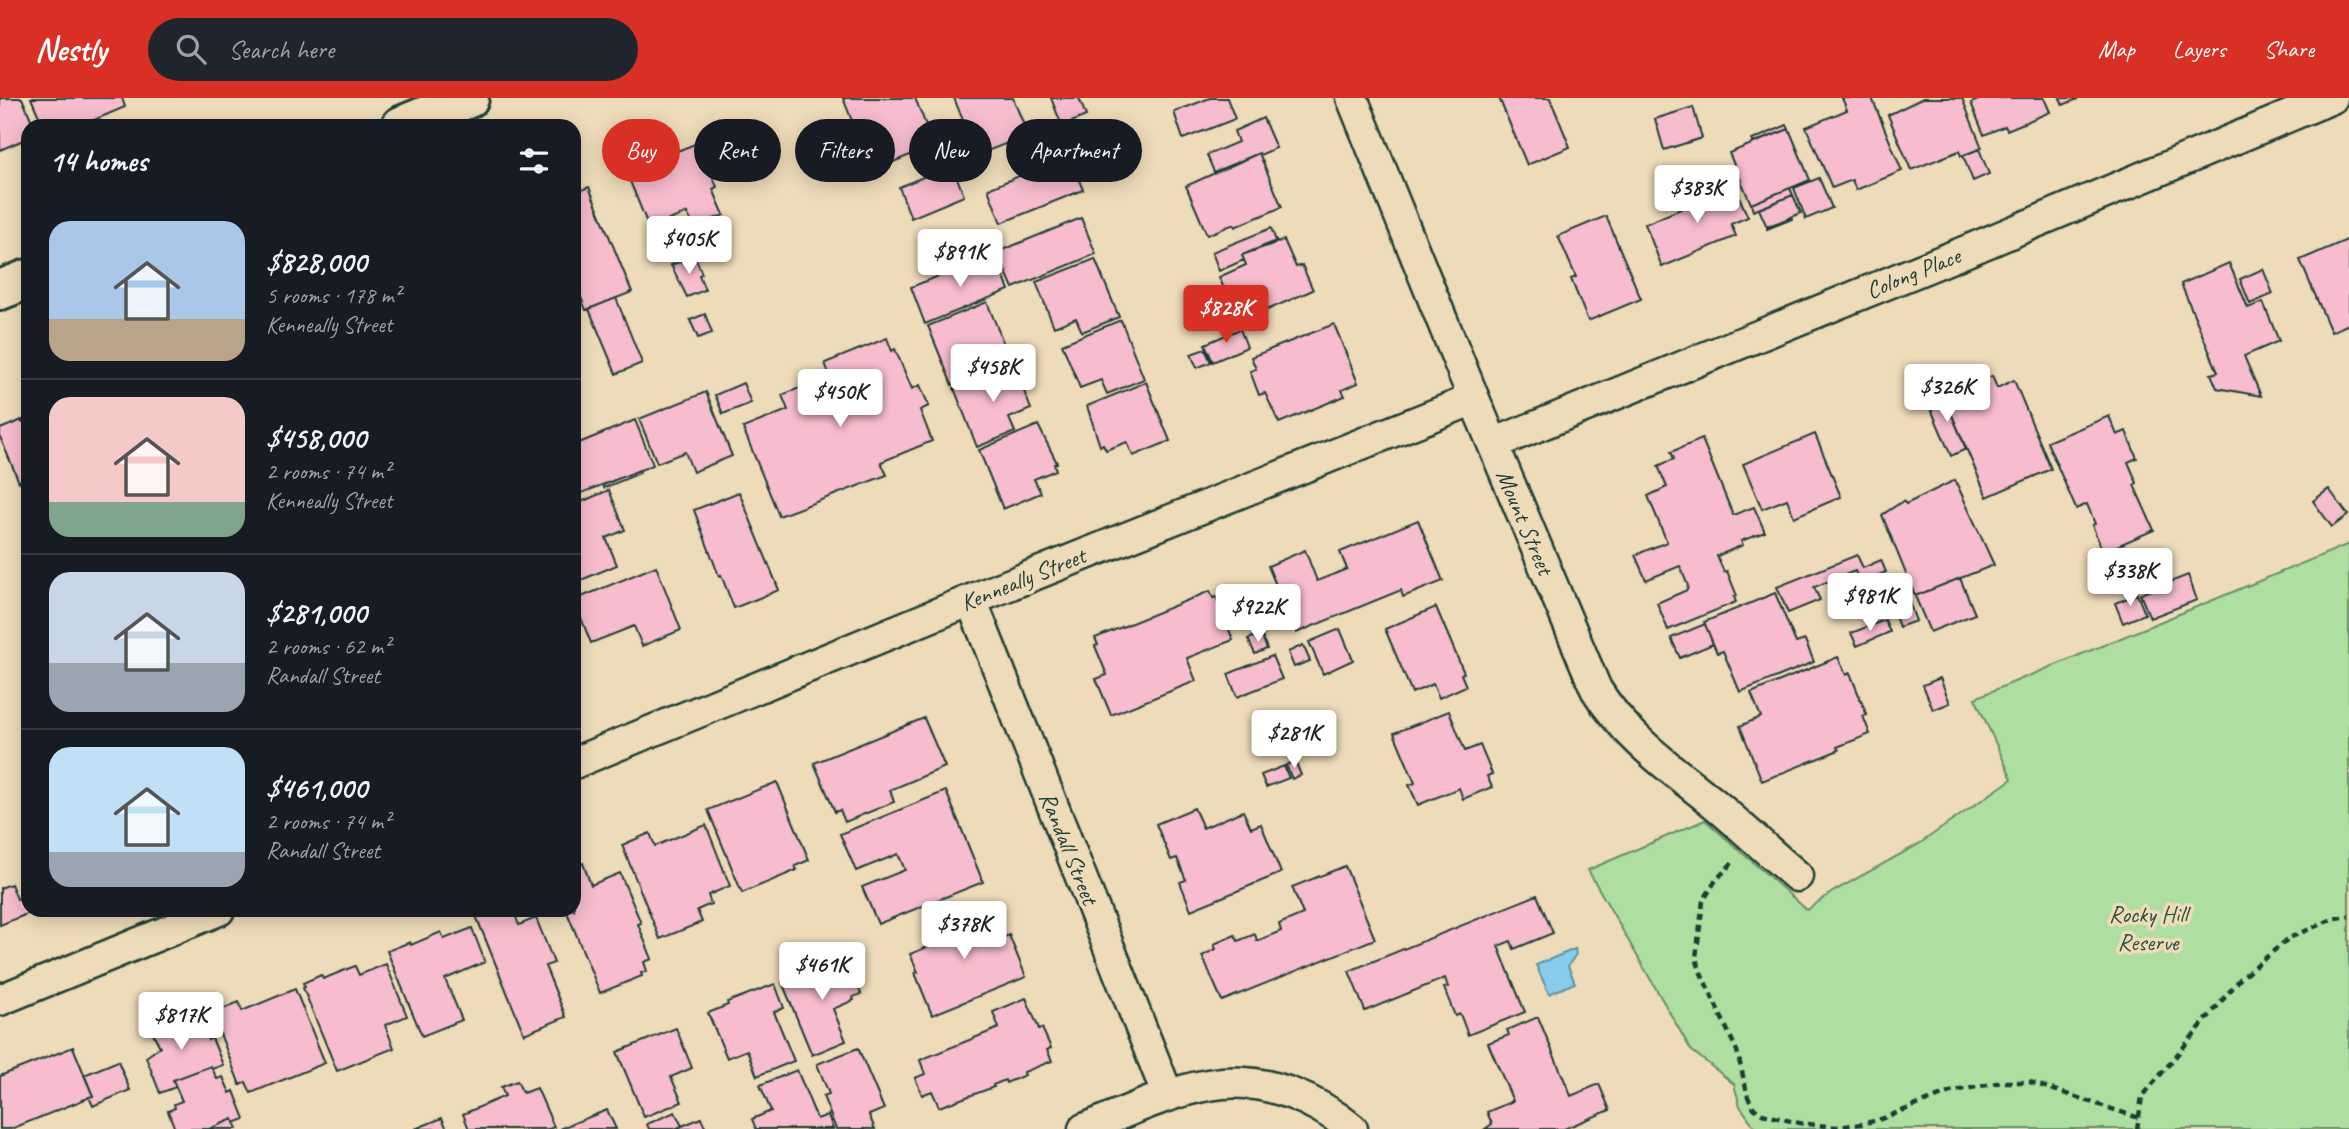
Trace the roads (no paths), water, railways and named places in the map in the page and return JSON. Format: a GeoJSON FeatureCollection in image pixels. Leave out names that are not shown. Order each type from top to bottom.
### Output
{"type":"FeatureCollection","features":[{"type":"Feature","properties":{"kind":"main road"},"geometry":{"type":"LineString","coordinates":[[418,119],[469,98]]}},
{"type":"Feature","properties":{"kind":"main road"},"geometry":{"type":"LineString","coordinates":[[0,290],[21,282]]}},
{"type":"Feature","properties":{"kind":"street","name":"Mount Street"},"geometry":{"type":"LineString","coordinates":[[1352,98],[1596,690],[1619,723],[1640,743],[1797,876]]}},
{"type":"Feature","properties":{"kind":"street","name":"Colong Place"},"geometry":{"type":"LineString","coordinates":[[1493,444],[1974,248],[2332,98]]}},
{"type":"Feature","properties":{"kind":"street","name":"Kenneally Street"},"geometry":{"type":"LineString","coordinates":[[581,760],[971,600],[1474,399]]}},
{"type":"Feature","properties":{"kind":"street","name":"Randall Street"},"geometry":{"type":"LineString","coordinates":[[971,600],[1168,1096]]}},
{"type":"Feature","properties":{"kind":"street"},"geometry":{"type":"LineString","coordinates":[[0,1000],[202,917]]}},
{"type":"Feature","properties":{"kind":"street"},"geometry":{"type":"LineString","coordinates":[[1084,1129],[1168,1096],[1223,1083],[1263,1084],[1304,1098],[1352,1129]]}},
{"type":"Feature","properties":{"kind":"water"},"geometry":{"type":"Polygon","coordinates":[[[1575,949],[1576,954],[1568,966],[1575,983],[1549,994],[1536,965],[1575,949]]]}},
{"type":"Feature","properties":{"kind":"park label","name":"Rocky Hill Reserve"},"geometry":{"type":"Point","coordinates":[2148,928]}}]}
